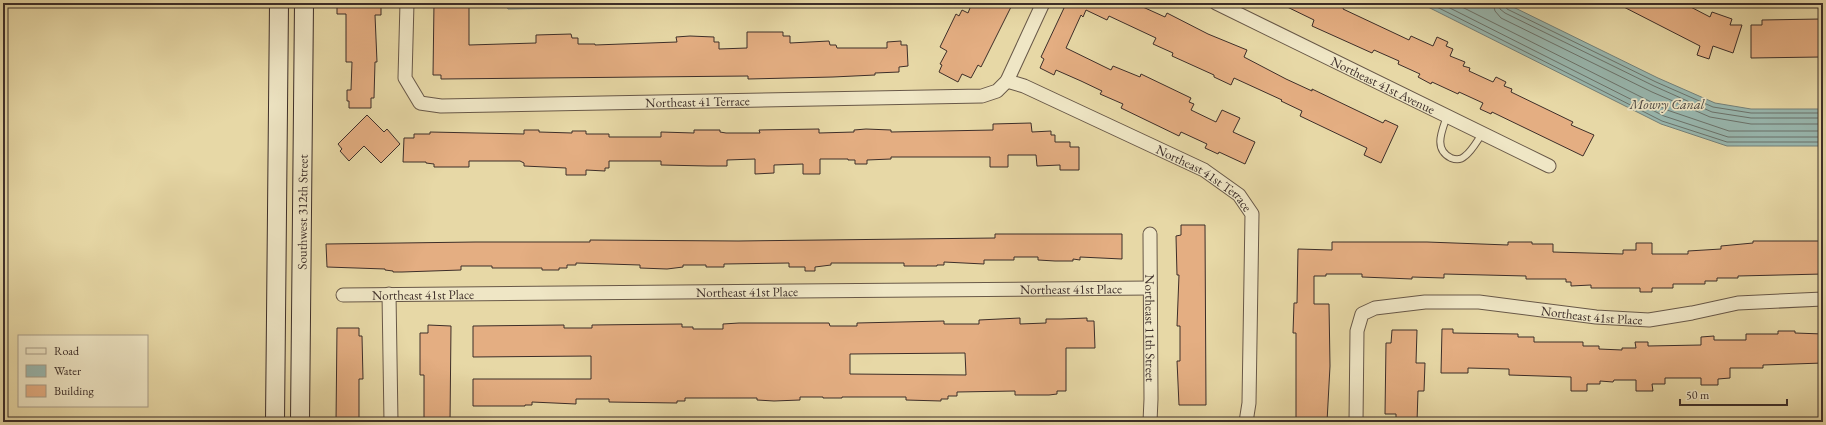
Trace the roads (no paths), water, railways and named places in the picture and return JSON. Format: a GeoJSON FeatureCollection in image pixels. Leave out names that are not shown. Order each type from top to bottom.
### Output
{"type":"FeatureCollection","features":[{"type":"Feature","properties":{"kind":"main road","name":"Southwest 312th Street"},"geometry":{"type":"LineString","coordinates":[[275,422],[279,3]]}},
{"type":"Feature","properties":{"kind":"main road","name":"Southwest 312th Street"},"geometry":{"type":"LineString","coordinates":[[300,422],[304,3]]}},
{"type":"Feature","properties":{"kind":"street","name":"Northeast 41 Terrace"},"geometry":{"type":"LineString","coordinates":[[407,3],[405,78],[415,98],[420,104],[442,106],[982,96],[997,91],[1007,81]]}},
{"type":"Feature","properties":{"kind":"street"},"geometry":{"type":"LineString","coordinates":[[1007,81],[1043,3]]}},
{"type":"Feature","properties":{"kind":"street","name":"Northeast 41st Avenue"},"geometry":{"type":"LineString","coordinates":[[1216,3],[1549,166]]}},
{"type":"Feature","properties":{"kind":"street","name":"Northeast 41st Terrace"},"geometry":{"type":"LineString","coordinates":[[1007,81],[1024,86],[1204,170],[1239,195],[1252,214],[1250,403],[1246,422]]}},
{"type":"Feature","properties":{"kind":"street","name":"Northeast 11th Street"},"geometry":{"type":"LineString","coordinates":[[1150,234],[1152,399],[1150,422]]}},
{"type":"Feature","properties":{"kind":"street","name":"Northeast 41st Place"},"geometry":{"type":"LineString","coordinates":[[343,295],[1150,288]]}},
{"type":"Feature","properties":{"kind":"street"},"geometry":{"type":"LineString","coordinates":[[389,294],[391,422]]}},
{"type":"Feature","properties":{"kind":"street","name":"Northeast 41st Place"},"geometry":{"type":"LineString","coordinates":[[1356,422],[1357,331],[1362,314],[1375,308],[1425,302],[1479,302],[1596,317],[1649,320],[1738,303],[1823,299]]}},
{"type":"Feature","properties":{"kind":"lane"},"geometry":{"type":"LineString","coordinates":[[1447,116],[1440,135],[1440,144],[1443,152],[1455,160],[1466,156],[1482,134]]}},
{"type":"Feature","properties":{"kind":"water"},"geometry":{"type":"Polygon","coordinates":[[[505,3],[872,3],[508,9],[505,3]]]}},
{"type":"Feature","properties":{"kind":"water","name":"Mowry Canal"},"geometry":{"type":"Polygon","coordinates":[[[1420,3],[1505,3],[1658,78],[1715,103],[1751,109],[1823,109],[1823,146],[1727,146],[1661,124],[1420,3]]]}}]}
